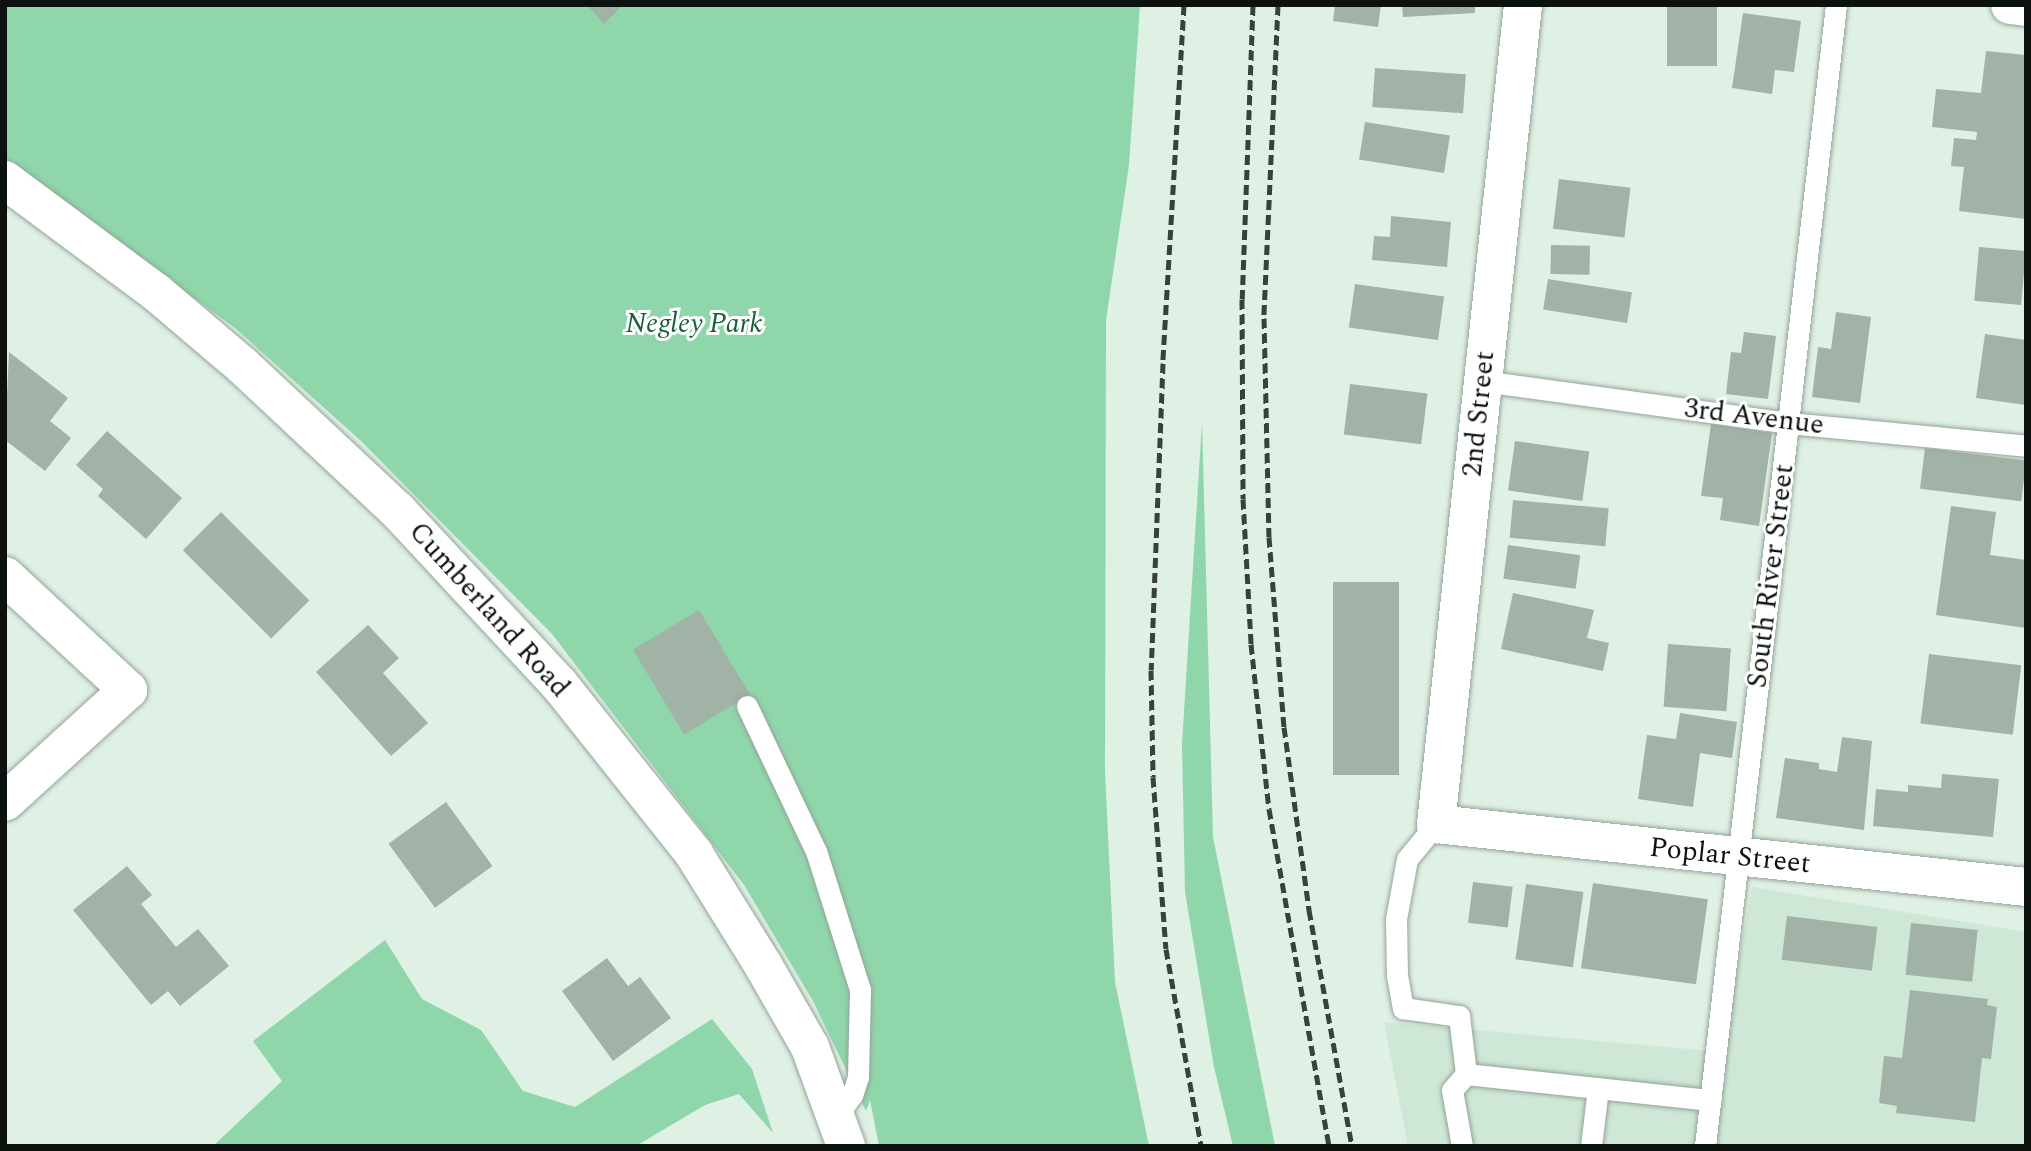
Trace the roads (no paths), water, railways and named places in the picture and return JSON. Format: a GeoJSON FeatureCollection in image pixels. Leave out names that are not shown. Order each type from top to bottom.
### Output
{"type":"FeatureCollection","features":[{"type":"Feature","properties":{"kind":"street","name":"2nd Street"},"geometry":{"type":"LineString","coordinates":[[1436,824],[1523,5]]}},
{"type":"Feature","properties":{"kind":"street"},"geometry":{"type":"LineString","coordinates":[[2010,5],[2026,7]]}},
{"type":"Feature","properties":{"kind":"street","name":"Cumberland Road"},"geometry":{"type":"LineString","coordinates":[[5,180],[156,292],[243,366],[398,511],[510,629],[694,854],[810,1047],[842,1130]]}},
{"type":"Feature","properties":{"kind":"street"},"geometry":{"type":"LineString","coordinates":[[5,576],[128,690],[5,802]]}},
{"type":"Feature","properties":{"kind":"street","name":"Poplar Street"},"geometry":{"type":"LineString","coordinates":[[1436,824],[2026,887]]}},
{"type":"Feature","properties":{"kind":"lane","name":"South River Street"},"geometry":{"type":"LineString","coordinates":[[1705,1146],[1836,5]]}},
{"type":"Feature","properties":{"kind":"lane","name":"3rd Avenue"},"geometry":{"type":"LineString","coordinates":[[1482,381],[1789,423],[2026,446]]}},
{"type":"Feature","properties":{"kind":"lane"},"geometry":{"type":"LineString","coordinates":[[747,706],[816,851],[860,990],[858,1077],[842,1130]]}},
{"type":"Feature","properties":{"kind":"lane"},"geometry":{"type":"LineString","coordinates":[[1436,824],[1408,859],[1396,919],[1397,975],[1403,1008],[1460,1016],[1466,1074],[1451,1090],[1462,1146]]}},
{"type":"Feature","properties":{"kind":"lane"},"geometry":{"type":"LineString","coordinates":[[1466,1074],[1711,1100]]}},
{"type":"Feature","properties":{"kind":"lane"},"geometry":{"type":"LineString","coordinates":[[1591,1146],[1598,1088]]}},
{"type":"Feature","properties":{"kind":"railway"},"geometry":{"type":"LineString","coordinates":[[1184,5],[1163,363],[1151,670],[1153,777],[1166,949],[1201,1146]]}},
{"type":"Feature","properties":{"kind":"railway"},"geometry":{"type":"LineString","coordinates":[[1253,5],[1242,299],[1243,499],[1251,644],[1269,809],[1329,1146]]}},
{"type":"Feature","properties":{"kind":"railway"},"geometry":{"type":"LineString","coordinates":[[1278,5],[1264,318],[1269,537],[1284,727],[1309,910],[1352,1146]]}},
{"type":"Feature","properties":{"kind":"park label","name":"Negley Park"},"geometry":{"type":"Point","coordinates":[694,324]}}]}
